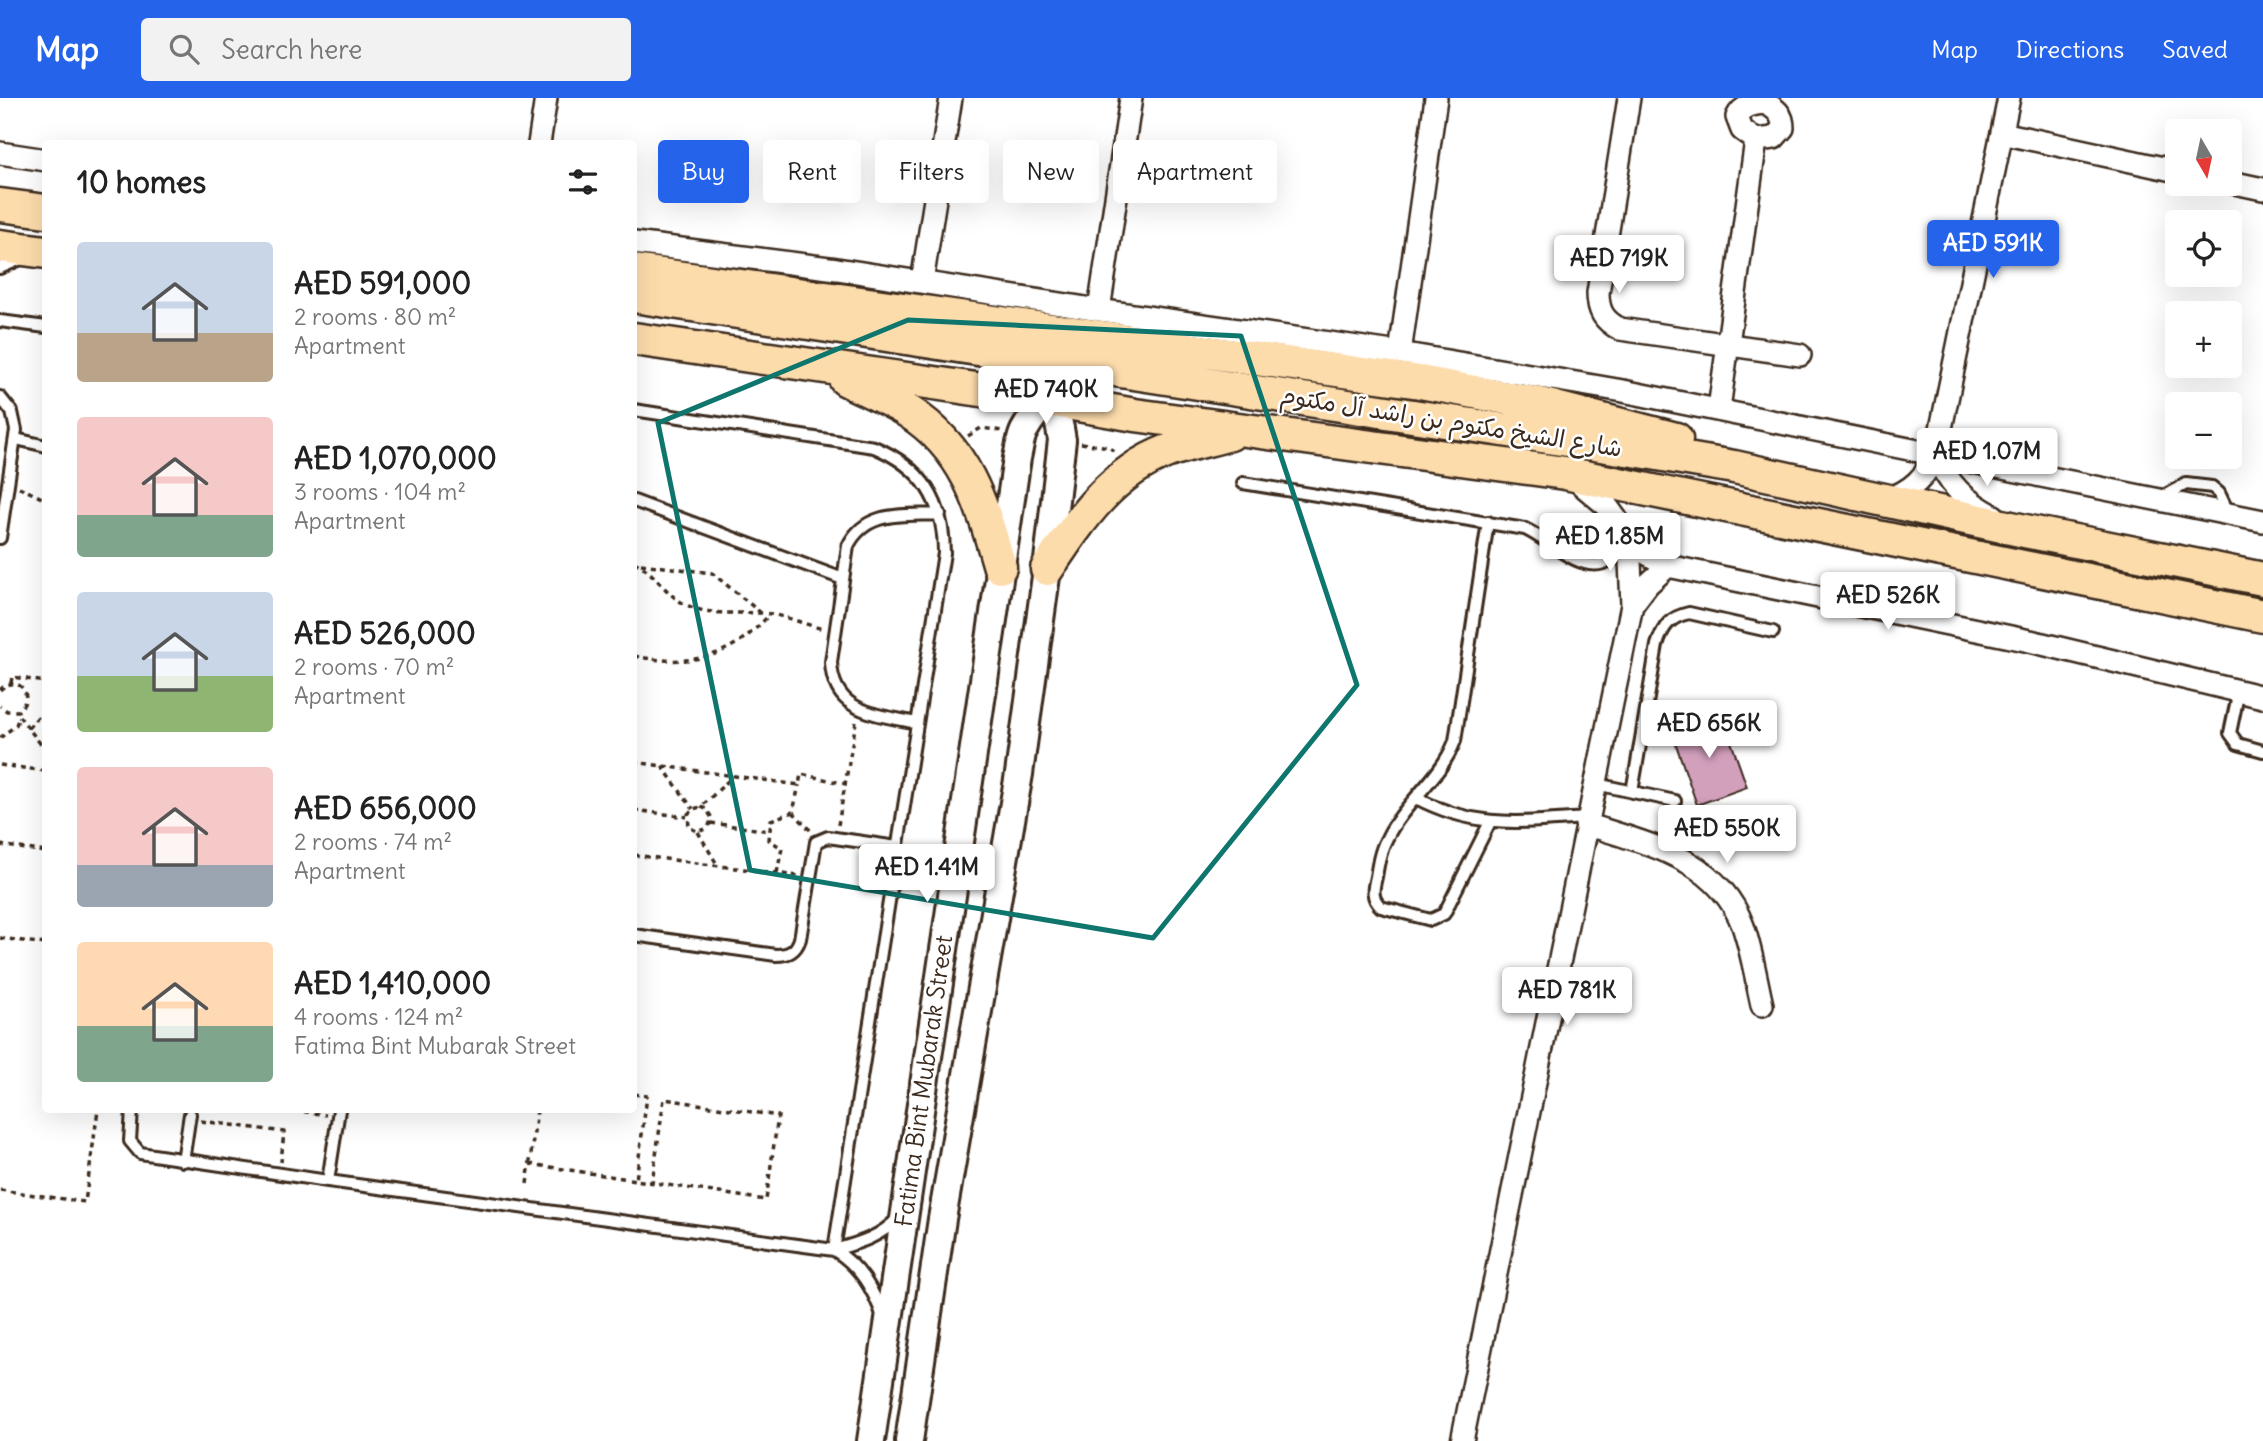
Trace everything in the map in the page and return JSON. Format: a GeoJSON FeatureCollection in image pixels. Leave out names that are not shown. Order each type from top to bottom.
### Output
{"type":"FeatureCollection","features":[{"type":"Feature","properties":{"kind":"main road"},"geometry":{"type":"LineString","coordinates":[[0,205],[42,210]]}},
{"type":"Feature","properties":{"kind":"main road"},"geometry":{"type":"LineString","coordinates":[[0,246],[42,252]]}},
{"type":"Feature","properties":{"kind":"main road"},"geometry":{"type":"LineString","coordinates":[[637,271],[1480,392],[1599,418],[1678,440],[1734,467]]}},
{"type":"Feature","properties":{"kind":"main road","name":"شارع الشيخ مكتوم بن راشد آل مكتوم"},"geometry":{"type":"LineString","coordinates":[[637,296],[1509,429],[1734,467],[2025,531],[2263,579]]}},
{"type":"Feature","properties":{"kind":"main road","name":"شارع الشيخ مكتوم بن راشد آل مكتوم"},"geometry":{"type":"LineString","coordinates":[[637,339],[1051,400],[1135,415],[1564,472],[2263,617]]}},
{"type":"Feature","properties":{"kind":"main road"},"geometry":{"type":"LineString","coordinates":[[950,344],[968,357],[972,368],[967,379],[957,387]]}},
{"type":"Feature","properties":{"kind":"main road"},"geometry":{"type":"LineString","coordinates":[[819,366],[908,412],[930,428],[948,447],[975,488],[1000,567]]}},
{"type":"Feature","properties":{"kind":"main road"},"geometry":{"type":"LineString","coordinates":[[1135,415],[1130,402],[1133,395],[1140,391],[1165,388],[1181,381]]}},
{"type":"Feature","properties":{"kind":"main road"},"geometry":{"type":"LineString","coordinates":[[1048,569],[1096,500],[1135,467],[1167,452],[1248,429]]}},
{"type":"Feature","properties":{"kind":"street"},"geometry":{"type":"LineString","coordinates":[[540,140],[546,98]]}},
{"type":"Feature","properties":{"kind":"street"},"geometry":{"type":"LineString","coordinates":[[922,282],[951,98]]}},
{"type":"Feature","properties":{"kind":"street"},"geometry":{"type":"LineString","coordinates":[[1099,310],[1131,98]]}},
{"type":"Feature","properties":{"kind":"street"},"geometry":{"type":"LineString","coordinates":[[1400,354],[1436,98]]}},
{"type":"Feature","properties":{"kind":"street"},"geometry":{"type":"LineString","coordinates":[[1629,98],[1598,293],[1602,315],[1610,324],[1620,329],[1800,355]]}},
{"type":"Feature","properties":{"kind":"street"},"geometry":{"type":"LineString","coordinates":[[1887,499],[1912,487],[1923,478],[1936,453],[2009,98]]}},
{"type":"Feature","properties":{"kind":"street"},"geometry":{"type":"LineString","coordinates":[[2002,133],[2165,168]]}},
{"type":"Feature","properties":{"kind":"street"},"geometry":{"type":"LineString","coordinates":[[1719,409],[1756,140]]}},
{"type":"Feature","properties":{"kind":"street"},"geometry":{"type":"LineString","coordinates":[[0,153],[42,159]]}},
{"type":"Feature","properties":{"kind":"street"},"geometry":{"type":"LineString","coordinates":[[2242,185],[2263,189]]}},
{"type":"Feature","properties":{"kind":"street"},"geometry":{"type":"LineString","coordinates":[[637,243],[837,269],[1400,354],[1719,409],[2263,521]]}},
{"type":"Feature","properties":{"kind":"street","name":"Fatima Bint Mubarak Street"},"geometry":{"type":"LineString","coordinates":[[909,1441],[942,1219],[1019,774],[1048,569],[1062,440],[1051,400],[1022,356]]}},
{"type":"Feature","properties":{"kind":"street","name":"Fatima Bint Mubarak Street"},"geometry":{"type":"LineString","coordinates":[[871,1441],[1017,458],[1023,434],[1030,421],[1070,381],[1093,367]]}},
{"type":"Feature","properties":{"kind":"street"},"geometry":{"type":"LineString","coordinates":[[1017,458],[1025,450],[1047,450],[1055,457],[1059,468]]}},
{"type":"Feature","properties":{"kind":"street"},"geometry":{"type":"LineString","coordinates":[[1936,453],[1946,477],[1963,497],[2025,531]]}},
{"type":"Feature","properties":{"kind":"street"},"geometry":{"type":"LineString","coordinates":[[1564,472],[1594,493],[1607,506],[1629,540],[1644,554],[1668,566],[1978,630],[2263,697]]}},
{"type":"Feature","properties":{"kind":"street"},"geometry":{"type":"LineString","coordinates":[[1462,1441],[1632,605],[1629,540]]}},
{"type":"Feature","properties":{"kind":"street"},"geometry":{"type":"LineString","coordinates":[[1632,605],[1648,584],[1668,566]]}},
{"type":"Feature","properties":{"kind":"street"},"geometry":{"type":"LineString","coordinates":[[1587,821],[1683,858],[1718,886],[1732,904],[1742,925],[1762,1005]]}},
{"type":"Feature","properties":{"kind":"lane"},"geometry":{"type":"LineString","coordinates":[[0,268],[42,252]]}},
{"type":"Feature","properties":{"kind":"lane"},"geometry":{"type":"LineString","coordinates":[[0,321],[42,326]]}},
{"type":"Feature","properties":{"kind":"lane"},"geometry":{"type":"LineString","coordinates":[[0,397],[12,412],[16,439],[0,538]]}},
{"type":"Feature","properties":{"kind":"lane"},"geometry":{"type":"LineString","coordinates":[[637,411],[874,447],[908,466],[933,496],[940,514],[944,553],[834,1250]]}},
{"type":"Feature","properties":{"kind":"lane"},"geometry":{"type":"LineString","coordinates":[[16,439],[42,445]]}},
{"type":"Feature","properties":{"kind":"lane"},"geometry":{"type":"LineString","coordinates":[[1243,483],[1525,529],[1579,563],[1594,565],[1609,561],[1621,552],[1629,540]]}},
{"type":"Feature","properties":{"kind":"lane"},"geometry":{"type":"LineString","coordinates":[[637,502],[843,579]]}},
{"type":"Feature","properties":{"kind":"lane"},"geometry":{"type":"LineString","coordinates":[[917,723],[859,710],[844,698],[834,681],[831,662],[848,546],[853,537],[867,523],[884,517],[940,514]]}},
{"type":"Feature","properties":{"kind":"lane"},"geometry":{"type":"LineString","coordinates":[[1488,522],[1459,727],[1446,761],[1391,831],[1382,849],[1373,895],[1381,907],[1431,920],[1444,915],[1490,822]]}},
{"type":"Feature","properties":{"kind":"lane"},"geometry":{"type":"LineString","coordinates":[[1632,792],[1657,645],[1667,623],[1677,615],[1689,613],[1773,632]]}},
{"type":"Feature","properties":{"kind":"lane"},"geometry":{"type":"LineString","coordinates":[[2239,690],[2231,726],[2232,740],[2263,751]]}},
{"type":"Feature","properties":{"kind":"lane"},"geometry":{"type":"LineString","coordinates":[[1596,784],[1675,801]]}},
{"type":"Feature","properties":{"kind":"lane"},"geometry":{"type":"LineString","coordinates":[[1416,798],[1452,814],[1490,822],[1587,821]]}},
{"type":"Feature","properties":{"kind":"lane"},"geometry":{"type":"LineString","coordinates":[[637,935],[776,955],[789,954],[800,939],[814,846],[819,839],[836,838],[898,847]]}},
{"type":"Feature","properties":{"kind":"lane"},"geometry":{"type":"LineString","coordinates":[[132,1113],[129,1135],[136,1150],[145,1155],[834,1250],[859,1244],[881,1233],[905,1209]]}},
{"type":"Feature","properties":{"kind":"lane"},"geometry":{"type":"LineString","coordinates":[[328,1181],[339,1113]]}},
{"type":"Feature","properties":{"kind":"lane"},"geometry":{"type":"LineString","coordinates":[[183,1160],[189,1117]]}},
{"type":"Feature","properties":{"kind":"lane"},"geometry":{"type":"LineString","coordinates":[[834,1250],[850,1261],[863,1275],[888,1331]]}},
{"type":"Feature","properties":{"kind":"path"},"geometry":{"type":"LineString","coordinates":[[9,482],[42,498]]}},
{"type":"Feature","properties":{"kind":"path"},"geometry":{"type":"LineString","coordinates":[[639,564],[672,596],[689,606],[722,613],[761,612]]}},
{"type":"Feature","properties":{"kind":"path"},"geometry":{"type":"LineString","coordinates":[[639,564],[712,573],[761,612],[835,632]]}},
{"type":"Feature","properties":{"kind":"path"},"geometry":{"type":"LineString","coordinates":[[637,657],[667,662],[710,656],[737,644],[769,615]]}},
{"type":"Feature","properties":{"kind":"path"},"geometry":{"type":"LineString","coordinates":[[12,683],[12,677],[42,681]]}},
{"type":"Feature","properties":{"kind":"path"},"geometry":{"type":"LineString","coordinates":[[0,690],[12,683]]}},
{"type":"Feature","properties":{"kind":"path"},"geometry":{"type":"LineString","coordinates":[[0,738],[16,725],[18,713],[26,703],[27,697],[22,687],[12,683]]}},
{"type":"Feature","properties":{"kind":"path"},"geometry":{"type":"LineString","coordinates":[[0,706],[7,711],[18,713],[42,746]]}},
{"type":"Feature","properties":{"kind":"path"},"geometry":{"type":"LineString","coordinates":[[836,838],[859,710]]}},
{"type":"Feature","properties":{"kind":"path"},"geometry":{"type":"LineString","coordinates":[[28,728],[42,716]]}},
{"type":"Feature","properties":{"kind":"path"},"geometry":{"type":"LineString","coordinates":[[637,762],[799,785]]}},
{"type":"Feature","properties":{"kind":"path"},"geometry":{"type":"LineString","coordinates":[[0,765],[42,770]]}},
{"type":"Feature","properties":{"kind":"path"},"geometry":{"type":"LineString","coordinates":[[662,766],[693,809]]}},
{"type":"Feature","properties":{"kind":"path"},"geometry":{"type":"LineString","coordinates":[[793,812],[801,774],[846,784]]}},
{"type":"Feature","properties":{"kind":"path"},"geometry":{"type":"LineString","coordinates":[[687,817],[733,776]]}},
{"type":"Feature","properties":{"kind":"path"},"geometry":{"type":"LineString","coordinates":[[698,832],[704,831],[711,823],[710,813],[701,807]]}},
{"type":"Feature","properties":{"kind":"path"},"geometry":{"type":"LineString","coordinates":[[637,810],[687,817]]}},
{"type":"Feature","properties":{"kind":"path"},"geometry":{"type":"LineString","coordinates":[[778,873],[782,848],[769,840],[771,820],[793,812]]}},
{"type":"Feature","properties":{"kind":"path"},"geometry":{"type":"LineString","coordinates":[[793,812],[819,839]]}},
{"type":"Feature","properties":{"kind":"path"},"geometry":{"type":"LineString","coordinates":[[687,817],[690,827],[698,832],[718,866]]}},
{"type":"Feature","properties":{"kind":"path"},"geometry":{"type":"LineString","coordinates":[[711,823],[770,831]]}},
{"type":"Feature","properties":{"kind":"path"},"geometry":{"type":"LineString","coordinates":[[0,845],[42,851]]}},
{"type":"Feature","properties":{"kind":"path"},"geometry":{"type":"LineString","coordinates":[[637,855],[810,877]]}},
{"type":"Feature","properties":{"kind":"path"},"geometry":{"type":"LineString","coordinates":[[0,938],[42,943]]}},
{"type":"Feature","properties":{"kind":"path"},"geometry":{"type":"LineString","coordinates":[[636,1180],[647,1096],[637,1094]]}},
{"type":"Feature","properties":{"kind":"path"},"geometry":{"type":"LineString","coordinates":[[530,1164],[652,1183],[766,1200],[778,1116],[664,1099],[652,1183]]}},
{"type":"Feature","properties":{"kind":"path"},"geometry":{"type":"LineString","coordinates":[[0,1190],[85,1202],[98,1113]]}},
{"type":"Feature","properties":{"kind":"path"},"geometry":{"type":"LineString","coordinates":[[527,1184],[537,1113]]}},
{"type":"Feature","properties":{"kind":"path"},"geometry":{"type":"LineString","coordinates":[[189,1117],[284,1132],[279,1174]]}},
{"type":"Feature","properties":{"kind":"highlighted area"},"geometry":{"type":"Polygon","coordinates":[[[908,320],[1241,336],[1357,685],[1153,938],[750,870],[658,423],[908,320]]]}},
{"type":"Feature","properties":{"kind":"building"},"geometry":{"type":"Polygon","coordinates":[[[1722,716],[1747,787],[1697,805],[1672,733],[1722,716]]]}}]}
